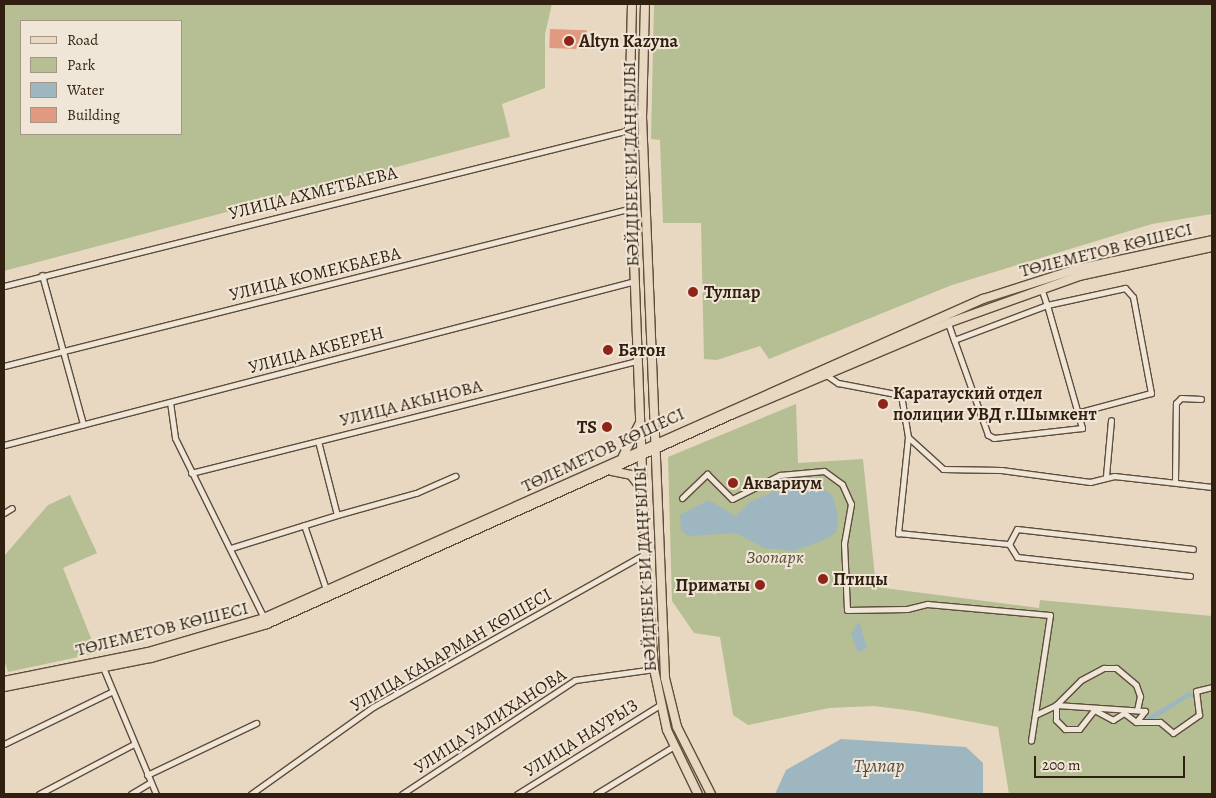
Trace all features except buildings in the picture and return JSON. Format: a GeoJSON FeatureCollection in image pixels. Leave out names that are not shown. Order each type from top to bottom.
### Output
{"type":"FeatureCollection","features":[{"type":"Feature","properties":{"kind":"main road","name":"БӘЙДІБЕК БИ ДАҢҒЫЛЫ"},"geometry":{"type":"LineString","coordinates":[[632,4],[629,130],[645,554],[654,669],[660,706],[674,746],[698,794]]}},
{"type":"Feature","properties":{"kind":"main road","name":"БӘЙДІБЕК БИ ДАҢҒЫЛЫ"},"geometry":{"type":"LineString","coordinates":[[645,4],[642,117],[665,678],[677,727],[711,794]]}},
{"type":"Feature","properties":{"kind":"main road","name":"ТӨЛЕМЕТОВ КӨШЕСІ"},"geometry":{"type":"LineString","coordinates":[[4,687],[267,624],[612,471],[654,442],[992,296],[1077,269],[1212,240]]}},
{"type":"Feature","properties":{"kind":"main road","name":"ТӨЛЕМЕТОВ КӨШЕСІ"},"geometry":{"type":"LineString","coordinates":[[4,681],[102,665],[264,618],[327,593],[623,457],[655,451],[825,374],[948,323],[1040,288],[1212,247]]}},
{"type":"Feature","properties":{"kind":"main road"},"geometry":{"type":"LineString","coordinates":[[636,316],[649,314]]}},
{"type":"Feature","properties":{"kind":"main road"},"geometry":{"type":"LineString","coordinates":[[623,457],[640,419]]}},
{"type":"Feature","properties":{"kind":"main road"},"geometry":{"type":"LineString","coordinates":[[612,471],[630,475],[643,490]]}},
{"type":"Feature","properties":{"kind":"street","name":"УЛИЦА АХМЕТБАЕВА"},"geometry":{"type":"LineString","coordinates":[[4,286],[629,130]]}},
{"type":"Feature","properties":{"kind":"street","name":"УЛИЦА КОМЕКБАЕВА"},"geometry":{"type":"LineString","coordinates":[[4,366],[632,208]]}},
{"type":"Feature","properties":{"kind":"street"},"geometry":{"type":"LineString","coordinates":[[42,275],[83,424]]}},
{"type":"Feature","properties":{"kind":"street","name":"УЛИЦА АКБЕРЕН"},"geometry":{"type":"LineString","coordinates":[[4,445],[635,281]]}},
{"type":"Feature","properties":{"kind":"street"},"geometry":{"type":"LineString","coordinates":[[948,323],[988,435],[994,438],[1080,430],[1040,288]]}},
{"type":"Feature","properties":{"kind":"street"},"geometry":{"type":"LineString","coordinates":[[954,340],[1046,305],[1125,288],[1133,297],[1152,392],[1076,413]]}},
{"type":"Feature","properties":{"kind":"street","name":"УЛИЦА АКЫНОВА"},"geometry":{"type":"LineString","coordinates":[[191,473],[638,361]]}},
{"type":"Feature","properties":{"kind":"street"},"geometry":{"type":"LineString","coordinates":[[825,374],[838,383],[902,395],[908,437],[898,533],[1009,544]]}},
{"type":"Feature","properties":{"kind":"street"},"geometry":{"type":"LineString","coordinates":[[1174,481],[1176,403],[1181,398],[1201,399]]}},
{"type":"Feature","properties":{"kind":"street"},"geometry":{"type":"LineString","coordinates":[[170,402],[175,438],[264,618]]}},
{"type":"Feature","properties":{"kind":"street"},"geometry":{"type":"LineString","coordinates":[[1106,476],[1112,420]]}},
{"type":"Feature","properties":{"kind":"street"},"geometry":{"type":"LineString","coordinates":[[908,437],[943,469],[1001,470],[1090,482],[1106,476],[1174,481],[1212,487]]}},
{"type":"Feature","properties":{"kind":"street"},"geometry":{"type":"LineString","coordinates":[[318,441],[337,515]]}},
{"type":"Feature","properties":{"kind":"street"},"geometry":{"type":"LineString","coordinates":[[682,498],[707,474],[732,499],[780,475],[824,471],[842,484],[851,504],[844,543],[847,610],[907,609],[927,604],[1050,615],[1031,741]]}},
{"type":"Feature","properties":{"kind":"street"},"geometry":{"type":"LineString","coordinates":[[231,548],[416,493],[455,476]]}},
{"type":"Feature","properties":{"kind":"street"},"geometry":{"type":"LineString","coordinates":[[4,513],[12,508]]}},
{"type":"Feature","properties":{"kind":"street"},"geometry":{"type":"LineString","coordinates":[[304,525],[327,593]]}},
{"type":"Feature","properties":{"kind":"street"},"geometry":{"type":"LineString","coordinates":[[1009,544],[1017,529],[1193,549]]}},
{"type":"Feature","properties":{"kind":"street"},"geometry":{"type":"LineString","coordinates":[[1009,544],[1017,557],[1190,576]]}},
{"type":"Feature","properties":{"kind":"street","name":"УЛИЦА КАҺАРМАН КӨШЕСІ"},"geometry":{"type":"LineString","coordinates":[[251,794],[373,707],[645,554]]}},
{"type":"Feature","properties":{"kind":"street"},"geometry":{"type":"LineString","coordinates":[[102,665],[111,692],[147,775],[149,784],[156,794]]}},
{"type":"Feature","properties":{"kind":"street"},"geometry":{"type":"LineString","coordinates":[[1035,716],[1056,705],[1081,680],[1104,668],[1116,668],[1136,685],[1140,696],[1136,710]]}},
{"type":"Feature","properties":{"kind":"street","name":"УЛИЦА УАЛИХАНОВА"},"geometry":{"type":"LineString","coordinates":[[402,794],[575,680],[654,669]]}},
{"type":"Feature","properties":{"kind":"street"},"geometry":{"type":"LineString","coordinates":[[1056,705],[1056,720],[1065,729],[1079,729],[1094,710],[1113,720],[1124,713],[1136,722],[1160,722],[1173,733],[1199,715],[1196,691],[1212,687]]}},
{"type":"Feature","properties":{"kind":"street"},"geometry":{"type":"LineString","coordinates":[[4,744],[111,692]]}},
{"type":"Feature","properties":{"kind":"street"},"geometry":{"type":"LineString","coordinates":[[1056,705],[1145,711],[1136,722]]}},
{"type":"Feature","properties":{"kind":"street","name":"УЛИЦА НАУРЫЗ"},"geometry":{"type":"LineString","coordinates":[[517,794],[660,706]]}},
{"type":"Feature","properties":{"kind":"street"},"geometry":{"type":"LineString","coordinates":[[147,775],[256,722]]}},
{"type":"Feature","properties":{"kind":"street"},"geometry":{"type":"LineString","coordinates":[[39,794],[134,744]]}},
{"type":"Feature","properties":{"kind":"street"},"geometry":{"type":"LineString","coordinates":[[596,794],[674,746]]}},
{"type":"Feature","properties":{"kind":"street"},"geometry":{"type":"LineString","coordinates":[[130,794],[149,784]]}},
{"type":"Feature","properties":{"kind":"green space"},"geometry":{"type":"Polygon","coordinates":[[[4,4],[552,4],[545,34],[545,88],[502,104],[510,137],[4,271],[4,4]]]}},
{"type":"Feature","properties":{"kind":"green space"},"geometry":{"type":"Polygon","coordinates":[[[654,4],[1212,4],[1212,214],[1152,224],[952,285],[769,359],[760,346],[717,360],[704,359],[701,223],[663,223],[660,140],[651,139],[654,4]]]}},
{"type":"Feature","properties":{"kind":"green space","name":"Зоопарк"},"geometry":{"type":"Polygon","coordinates":[[[796,404],[798,463],[863,459],[876,587],[1039,608],[1040,600],[1212,616],[1212,794],[1009,794],[998,727],[914,711],[874,706],[829,708],[748,725],[733,715],[720,637],[694,633],[672,601],[668,457],[796,404]]]}},
{"type":"Feature","properties":{"kind":"green space"},"geometry":{"type":"Polygon","coordinates":[[[70,495],[97,553],[63,568],[97,653],[8,672],[4,660],[4,556],[48,505],[70,495]]]}},
{"type":"Feature","properties":{"kind":"water"},"geometry":{"type":"Polygon","coordinates":[[[818,484],[833,496],[838,516],[836,533],[822,541],[793,551],[764,548],[736,533],[688,536],[681,531],[680,515],[709,500],[736,516],[750,502],[776,491],[818,484]]]}},
{"type":"Feature","properties":{"kind":"water"},"geometry":{"type":"Polygon","coordinates":[[[859,621],[867,647],[858,653],[851,634],[859,621]]]}},
{"type":"Feature","properties":{"kind":"water"},"geometry":{"type":"Polygon","coordinates":[[[1189,692],[1197,697],[1189,697],[1153,720],[1146,718],[1189,692]]]}},
{"type":"Feature","properties":{"kind":"water","name":"Тұлпар"},"geometry":{"type":"Polygon","coordinates":[[[841,739],[966,747],[983,763],[983,794],[775,794],[786,770],[841,739]]]}},
{"type":"Feature","properties":{"kind":"place","name":"Altyn Kazyna"},"geometry":{"type":"Point","coordinates":[569,41]}},
{"type":"Feature","properties":{"kind":"place","name":"Тулпар"},"geometry":{"type":"Point","coordinates":[693,292]}},
{"type":"Feature","properties":{"kind":"place","name":"Батон"},"geometry":{"type":"Point","coordinates":[608,350]}},
{"type":"Feature","properties":{"kind":"place","name":"Каратауский отдел полиции УВД г.Шымкент"},"geometry":{"type":"Point","coordinates":[883,404]}},
{"type":"Feature","properties":{"kind":"place","name":"TS"},"geometry":{"type":"Point","coordinates":[607,427]}},
{"type":"Feature","properties":{"kind":"place","name":"Аквариум"},"geometry":{"type":"Point","coordinates":[733,483]}},
{"type":"Feature","properties":{"kind":"place","name":"Птицы"},"geometry":{"type":"Point","coordinates":[823,579]}},
{"type":"Feature","properties":{"kind":"place","name":"Приматы"},"geometry":{"type":"Point","coordinates":[760,585]}}]}
